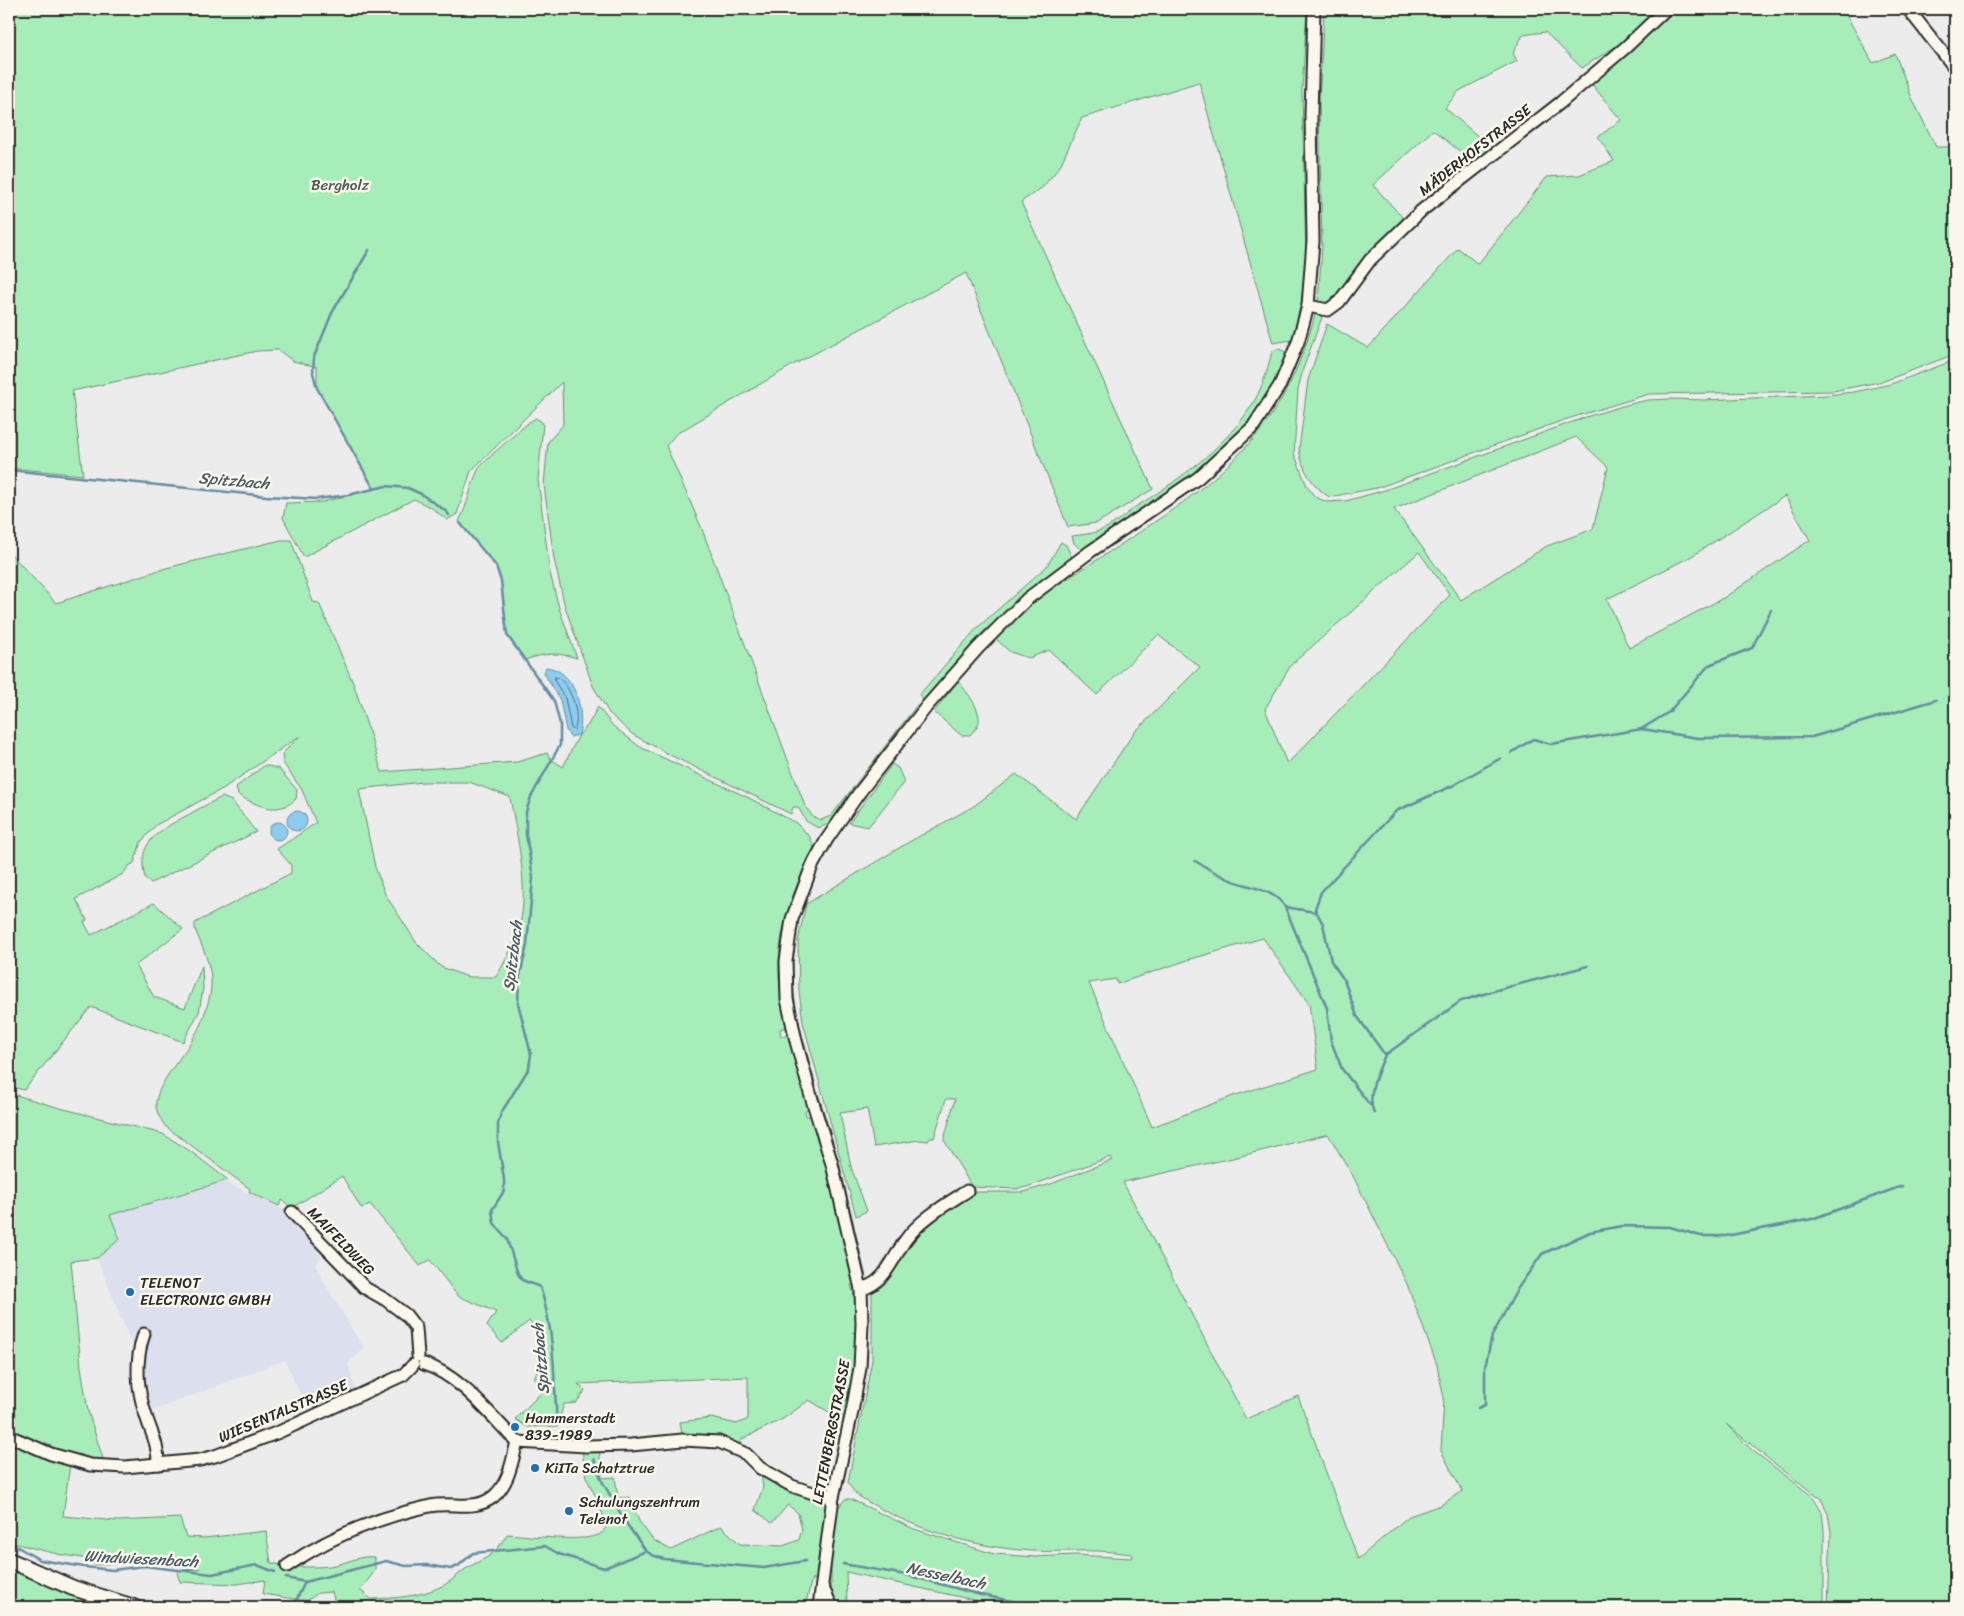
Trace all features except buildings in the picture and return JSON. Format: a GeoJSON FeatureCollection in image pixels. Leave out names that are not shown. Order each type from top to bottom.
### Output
{"type":"FeatureCollection","features":[{"type":"Feature","properties":{"kind":"main road"},"geometry":{"type":"LineString","coordinates":[[9,1560],[73,1588],[134,1607]]}},
{"type":"Feature","properties":{"kind":"street","name":"LETTENBERGSTRASSE"},"geometry":{"type":"LineString","coordinates":[[819,1607],[833,1496],[860,1368],[861,1289],[832,1164],[810,1093],[787,999],[786,961],[792,919],[812,866],[827,839],[885,759],[927,706],[978,648],[1027,599],[1091,551],[1198,478],[1253,427],[1280,385],[1298,342],[1308,306],[1313,241],[1310,114],[1314,9]]}},
{"type":"Feature","properties":{"kind":"street","name":"MÄDERHOFSTRASSE"},"geometry":{"type":"LineString","coordinates":[[1308,306],[1328,310],[1339,302],[1370,260],[1421,211],[1560,103],[1626,47],[1666,9]]}},
{"type":"Feature","properties":{"kind":"street"},"geometry":{"type":"LineString","coordinates":[[1908,9],[1955,68]]}},
{"type":"Feature","properties":{"kind":"street"},"geometry":{"type":"LineString","coordinates":[[861,1289],[868,1288],[878,1282],[906,1239],[918,1226],[967,1191]]}},
{"type":"Feature","properties":{"kind":"street","name":"MAIFELDWEG"},"geometry":{"type":"LineString","coordinates":[[292,1212],[365,1288],[386,1300],[406,1315],[416,1328],[418,1362]]}},
{"type":"Feature","properties":{"kind":"street"},"geometry":{"type":"LineString","coordinates":[[144,1334],[140,1345],[137,1372],[140,1399],[158,1447],[158,1464]]}},
{"type":"Feature","properties":{"kind":"street"},"geometry":{"type":"LineString","coordinates":[[418,1362],[437,1368],[451,1377],[517,1442],[594,1446],[683,1440],[719,1442],[746,1454],[760,1468],[792,1486],[819,1495],[833,1496]]}},
{"type":"Feature","properties":{"kind":"street","name":"WIESENTALSTRASSE"},"geometry":{"type":"LineString","coordinates":[[9,1436],[51,1454],[90,1465],[125,1466],[158,1464],[215,1456],[279,1432],[403,1375],[418,1362]]}},
{"type":"Feature","properties":{"kind":"street"},"geometry":{"type":"LineString","coordinates":[[287,1566],[301,1557],[374,1522],[433,1505],[479,1505],[493,1497],[503,1484],[509,1472],[517,1442]]}},
{"type":"Feature","properties":{"kind":"street"},"geometry":{"type":"LineString","coordinates":[[821,1584],[832,1607]]}},
{"type":"Feature","properties":{"kind":"shaded area"},"geometry":{"type":"Polygon","coordinates":[[[225,1182],[291,1213],[327,1250],[315,1264],[364,1349],[348,1363],[356,1394],[310,1416],[285,1360],[146,1413],[139,1350],[129,1338],[97,1258],[120,1239],[109,1215],[225,1182]]]}},
{"type":"Feature","properties":{"kind":"green space","name":"Bergholz"},"geometry":{"type":"Polygon","coordinates":[[[9,9],[1307,9],[1302,90],[1306,260],[1301,303],[1292,340],[1273,343],[1199,82],[1082,118],[1060,166],[1043,187],[1021,202],[1153,489],[1097,523],[1068,527],[966,273],[791,366],[676,434],[666,446],[702,529],[805,806],[813,817],[821,820],[831,816],[917,705],[920,706],[829,824],[818,828],[806,821],[798,807],[793,807],[791,814],[670,755],[632,734],[609,713],[593,686],[565,607],[554,559],[544,485],[548,442],[563,425],[562,382],[471,471],[457,514],[447,520],[432,508],[414,499],[304,557],[283,518],[286,503],[322,502],[374,489],[317,388],[317,367],[293,361],[278,350],[257,351],[72,391],[83,475],[9,468],[9,9]]]}},
{"type":"Feature","properties":{"kind":"green space"},"geometry":{"type":"Polygon","coordinates":[[[1324,9],[1658,9],[1624,41],[1582,68],[1545,32],[1523,35],[1513,53],[1517,61],[1459,91],[1445,108],[1495,151],[1476,164],[1433,130],[1373,185],[1404,219],[1392,229],[1337,297],[1329,303],[1319,304],[1322,247],[1319,102],[1324,9]]]}},
{"type":"Feature","properties":{"kind":"green space"},"geometry":{"type":"Polygon","coordinates":[[[1670,9],[1705,9],[1708,13],[1713,9],[1843,9],[1873,63],[1895,54],[1912,98],[1936,147],[1948,147],[1955,142],[1955,354],[1884,381],[1833,391],[1649,394],[1564,420],[1377,488],[1329,497],[1313,482],[1305,470],[1299,449],[1308,380],[1327,324],[1368,348],[1458,248],[1478,264],[1547,177],[1579,175],[1614,161],[1598,137],[1621,120],[1590,82],[1670,9]]]}},
{"type":"Feature","properties":{"kind":"green space"},"geometry":{"type":"Polygon","coordinates":[[[1316,311],[1321,312],[1322,317],[1303,369],[1298,390],[1294,453],[1307,486],[1315,497],[1327,502],[1346,501],[1385,490],[1589,416],[1648,400],[1705,400],[1827,395],[1854,392],[1891,384],[1955,360],[1955,1607],[1828,1607],[1831,1532],[1828,1513],[1821,1499],[1726,1424],[1752,1450],[1812,1496],[1822,1512],[1824,1530],[1824,1607],[1006,1607],[846,1572],[847,1601],[850,1607],[837,1606],[831,1592],[831,1566],[838,1508],[845,1499],[850,1499],[914,1529],[994,1554],[1035,1557],[1075,1555],[1131,1558],[1133,1556],[1132,1554],[1102,1551],[1031,1551],[1003,1548],[950,1537],[899,1518],[867,1502],[854,1492],[848,1482],[872,1360],[872,1293],[897,1261],[913,1234],[950,1205],[972,1192],[1024,1192],[1051,1184],[1112,1160],[1110,1157],[1027,1187],[1016,1189],[972,1187],[944,1140],[955,1099],[946,1099],[934,1138],[930,1138],[928,1141],[919,1140],[874,1147],[867,1109],[840,1113],[851,1167],[867,1211],[856,1216],[803,1022],[799,991],[798,941],[806,904],[909,842],[974,806],[1016,774],[1076,819],[1133,734],[1200,667],[1158,635],[1097,695],[1049,650],[1029,658],[1010,652],[996,639],[1022,611],[1040,596],[1139,533],[1207,484],[1236,458],[1261,429],[1283,395],[1302,357],[1316,311]],[[1576,437],[1394,509],[1461,600],[1547,546],[1593,529],[1608,467],[1576,437]],[[1785,496],[1692,556],[1607,599],[1629,648],[1725,597],[1810,540],[1785,496]],[[1419,552],[1291,665],[1265,709],[1287,764],[1450,595],[1419,552]],[[1263,938],[1188,960],[1117,984],[1116,979],[1089,983],[1152,1127],[1233,1096],[1318,1069],[1309,1004],[1263,938]],[[1328,1134],[1233,1158],[1123,1182],[1246,1419],[1298,1396],[1358,1559],[1409,1516],[1441,1505],[1462,1491],[1441,1451],[1444,1398],[1437,1365],[1407,1284],[1353,1176],[1328,1134]]]}},
{"type":"Feature","properties":{"kind":"green space"},"geometry":{"type":"Polygon","coordinates":[[[1279,349],[1288,353],[1270,389],[1240,432],[1220,452],[1176,488],[1082,551],[1074,543],[1072,536],[1096,532],[1113,524],[1182,476],[1226,438],[1250,408],[1264,381],[1272,351],[1279,349]]]}},
{"type":"Feature","properties":{"kind":"green space"},"geometry":{"type":"Polygon","coordinates":[[[536,418],[543,423],[538,480],[550,573],[559,608],[577,658],[551,654],[525,660],[507,635],[501,581],[496,567],[459,521],[478,470],[502,446],[536,418]]]}},
{"type":"Feature","properties":{"kind":"green space"},"geometry":{"type":"Polygon","coordinates":[[[281,540],[291,540],[313,602],[319,603],[354,685],[382,772],[517,762],[547,753],[551,759],[563,767],[579,735],[588,725],[598,707],[613,726],[640,747],[749,798],[796,823],[810,837],[814,848],[792,898],[782,933],[779,969],[780,988],[787,1027],[780,1029],[781,1036],[790,1036],[809,1106],[805,1111],[806,1116],[812,1116],[838,1203],[855,1285],[851,1285],[857,1319],[856,1354],[845,1422],[809,1400],[783,1419],[742,1439],[739,1450],[683,1440],[680,1422],[711,1418],[737,1424],[748,1419],[748,1377],[578,1384],[585,1391],[576,1403],[564,1404],[557,1426],[527,1427],[515,1419],[543,1391],[534,1379],[540,1362],[543,1338],[529,1321],[502,1343],[487,1326],[496,1312],[458,1296],[430,1260],[420,1266],[370,1204],[361,1208],[342,1176],[292,1208],[282,1200],[279,1206],[249,1192],[250,1189],[165,1126],[157,1111],[157,1098],[164,1081],[198,1030],[210,995],[209,965],[195,929],[195,923],[291,873],[291,865],[277,849],[316,823],[302,790],[283,763],[282,754],[300,736],[224,788],[156,825],[141,842],[134,863],[123,874],[76,899],[87,920],[84,922],[91,935],[154,903],[183,929],[136,965],[154,997],[185,1008],[202,966],[203,988],[199,1012],[183,1042],[91,1007],[24,1090],[12,1087],[12,1082],[9,1080],[9,552],[56,603],[166,568],[281,540]],[[423,782],[359,789],[375,867],[385,894],[416,942],[441,967],[468,977],[496,977],[516,938],[520,924],[523,877],[519,844],[510,797],[469,782],[423,782]]]}},
{"type":"Feature","properties":{"kind":"green space"},"geometry":{"type":"Polygon","coordinates":[[[1061,542],[1066,545],[1072,558],[1026,594],[982,633],[924,701],[919,695],[977,628],[1047,566],[1061,542]]]}},
{"type":"Feature","properties":{"kind":"green space"},"geometry":{"type":"Polygon","coordinates":[[[958,681],[979,714],[977,726],[970,735],[961,735],[934,712],[958,681]]]}},
{"type":"Feature","properties":{"kind":"green space"},"geometry":{"type":"Polygon","coordinates":[[[889,764],[833,843],[805,898],[797,927],[793,959],[794,994],[816,1086],[814,1087],[792,995],[791,961],[795,929],[803,899],[831,842],[889,764]]]}},
{"type":"Feature","properties":{"kind":"green space"},"geometry":{"type":"Polygon","coordinates":[[[892,764],[898,768],[904,782],[868,827],[849,823],[892,764]]]}},
{"type":"Feature","properties":{"kind":"green space"},"geometry":{"type":"Polygon","coordinates":[[[265,765],[279,769],[297,790],[296,799],[282,807],[267,808],[238,795],[236,787],[265,765]]]}},
{"type":"Feature","properties":{"kind":"green space"},"geometry":{"type":"Polygon","coordinates":[[[222,797],[232,801],[256,832],[151,883],[145,878],[144,856],[146,847],[151,840],[174,822],[222,797]]]}},
{"type":"Feature","properties":{"kind":"green space"},"geometry":{"type":"Polygon","coordinates":[[[9,1093],[163,1134],[190,1151],[228,1180],[110,1215],[120,1239],[97,1258],[71,1261],[81,1367],[88,1411],[104,1462],[85,1459],[9,1431],[9,1093]]]}},
{"type":"Feature","properties":{"kind":"green space"},"geometry":{"type":"Polygon","coordinates":[[[816,1093],[818,1093],[839,1162],[866,1277],[864,1277],[837,1163],[816,1093]]]}},
{"type":"Feature","properties":{"kind":"green space"},"geometry":{"type":"Polygon","coordinates":[[[868,1297],[866,1374],[843,1483],[866,1298],[868,1297]]]}},
{"type":"Feature","properties":{"kind":"green space"},"geometry":{"type":"Polygon","coordinates":[[[9,1441],[70,1464],[63,1516],[117,1521],[180,1518],[186,1537],[204,1538],[266,1531],[271,1563],[285,1565],[330,1566],[363,1557],[375,1557],[375,1571],[360,1590],[371,1599],[416,1595],[434,1590],[494,1552],[507,1534],[584,1538],[602,1533],[606,1526],[599,1503],[586,1477],[582,1449],[599,1448],[602,1478],[615,1477],[618,1498],[629,1497],[639,1521],[653,1540],[671,1550],[721,1526],[740,1544],[783,1546],[799,1540],[802,1529],[798,1513],[788,1505],[772,1523],[755,1510],[763,1487],[760,1468],[833,1497],[821,1584],[812,1578],[806,1603],[803,1607],[329,1607],[335,1603],[332,1592],[318,1593],[307,1601],[263,1594],[265,1580],[237,1584],[180,1582],[176,1570],[200,1569],[147,1563],[95,1565],[82,1558],[9,1542],[9,1441]]]}},
{"type":"Feature","properties":{"kind":"green space"},"geometry":{"type":"Polygon","coordinates":[[[9,1565],[116,1607],[36,1607],[9,1603],[9,1565]]]}},
{"type":"Feature","properties":{"kind":"water"},"geometry":{"type":"Polygon","coordinates":[[[546,667],[564,675],[576,693],[580,714],[579,735],[570,737],[566,730],[560,700],[544,673],[546,667]]]}},
{"type":"Feature","properties":{"kind":"water"},"geometry":{"type":"Polygon","coordinates":[[[297,811],[304,814],[307,821],[304,828],[297,831],[290,828],[287,821],[290,814],[297,811]]]}},
{"type":"Feature","properties":{"kind":"water"},"geometry":{"type":"Polygon","coordinates":[[[278,822],[286,827],[287,831],[282,839],[278,840],[270,835],[269,831],[274,823],[278,822]]]}},
{"type":"Feature","properties":{"kind":"waterway"},"geometry":{"type":"LineString","coordinates":[[369,250],[332,313],[314,357],[313,373],[317,388],[374,489]]}},
{"type":"Feature","properties":{"kind":"waterway","name":"Spitzbach"},"geometry":{"type":"LineString","coordinates":[[9,470],[266,496],[317,499],[348,495],[386,486],[408,488],[421,494],[449,515]]}},
{"type":"Feature","properties":{"kind":"waterway","name":"Spitzbach"},"geometry":{"type":"LineString","coordinates":[[460,523],[496,566],[501,581],[507,635],[554,701],[560,724],[560,745],[531,797],[526,812],[526,834],[533,878],[527,945],[519,980],[518,1003],[531,1054],[529,1068],[501,1113],[498,1124],[498,1142],[504,1191],[492,1210],[494,1223],[507,1239],[518,1274],[522,1280],[540,1287],[549,1321],[557,1426]]}},
{"type":"Feature","properties":{"kind":"waterway"},"geometry":{"type":"LineString","coordinates":[[1643,728],[1669,712],[1709,665],[1752,648],[1771,610]]}},
{"type":"Feature","properties":{"kind":"waterway"},"geometry":{"type":"LineString","coordinates":[[1511,753],[1533,739],[1551,744],[1642,729],[1698,738],[1812,737],[1936,700]]}},
{"type":"Feature","properties":{"kind":"waterway"},"geometry":{"type":"LineString","coordinates":[[1374,1113],[1371,1099],[1372,1091],[1385,1055],[1357,1016],[1344,980],[1331,961],[1323,924],[1315,909],[1321,892],[1396,811],[1452,786],[1501,758]]}},
{"type":"Feature","properties":{"kind":"waterway"},"geometry":{"type":"LineString","coordinates":[[1195,861],[1226,878],[1267,892],[1285,907],[1315,912]]}},
{"type":"Feature","properties":{"kind":"waterway"},"geometry":{"type":"LineString","coordinates":[[1285,907],[1327,1008],[1331,1041],[1342,1069],[1370,1105]]}},
{"type":"Feature","properties":{"kind":"waterway"},"geometry":{"type":"LineString","coordinates":[[1385,1055],[1461,1001],[1588,966]]}},
{"type":"Feature","properties":{"kind":"waterway"},"geometry":{"type":"LineString","coordinates":[[1478,1408],[1485,1405],[1485,1367],[1492,1336],[1518,1288],[1542,1254],[1590,1232],[1622,1226],[1670,1227],[1701,1236],[1726,1236],[1812,1219],[1902,1186]]}},
{"type":"Feature","properties":{"kind":"waterway","name":"Nesselbach"},"geometry":{"type":"LineString","coordinates":[[594,1459],[602,1481],[626,1523],[646,1551],[652,1555],[664,1559],[764,1568],[805,1561]]}},
{"type":"Feature","properties":{"kind":"waterway","name":"Windwiesenbach"},"geometry":{"type":"LineString","coordinates":[[9,1542],[40,1560],[84,1567],[113,1570],[144,1566],[212,1574],[257,1565],[275,1572]]}},
{"type":"Feature","properties":{"kind":"waterway","name":"Windwiesenbach"},"geometry":{"type":"LineString","coordinates":[[286,1578],[305,1582],[386,1561],[406,1566],[427,1565],[451,1569],[458,1566],[473,1553],[545,1546],[559,1554],[604,1568],[646,1551]]}},
{"type":"Feature","properties":{"kind":"waterway","name":"Nesselbach"},"geometry":{"type":"LineString","coordinates":[[843,1564],[906,1575],[981,1595],[1044,1607]]}},
{"type":"Feature","properties":{"kind":"waterway"},"geometry":{"type":"LineString","coordinates":[[293,1607],[305,1582]]}},
{"type":"Feature","properties":{"kind":"place","name":"TELENOT ELECTRONIC GMBH"},"geometry":{"type":"Point","coordinates":[130,1292]}},
{"type":"Feature","properties":{"kind":"place","name":"Hammerstadt 839-1989"},"geometry":{"type":"Point","coordinates":[515,1427]}},
{"type":"Feature","properties":{"kind":"place","name":"KiITa Schatztrue"},"geometry":{"type":"Point","coordinates":[535,1468]}},
{"type":"Feature","properties":{"kind":"place","name":"Schulungszentrum Telenot"},"geometry":{"type":"Point","coordinates":[569,1511]}}]}
